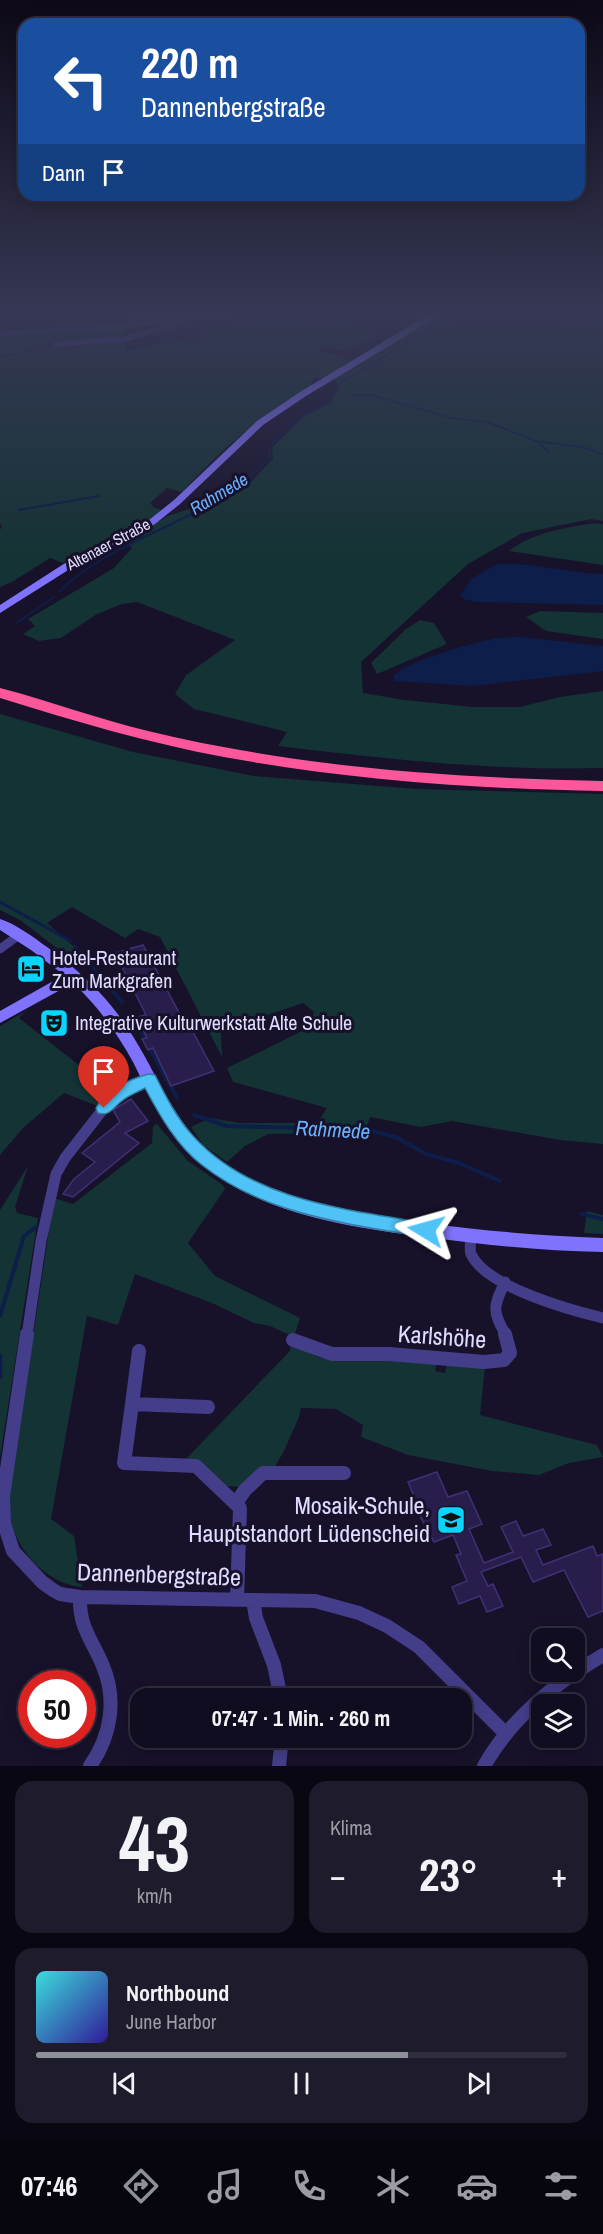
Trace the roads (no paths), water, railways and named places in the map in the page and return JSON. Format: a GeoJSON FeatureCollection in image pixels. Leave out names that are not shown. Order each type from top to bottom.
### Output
{"type":"FeatureCollection","features":[{"type":"Feature","properties":{"kind":"highway"},"geometry":{"type":"LineString","coordinates":[[0,691],[113,727],[248,757],[338,770],[492,783],[603,784]]}},
{"type":"Feature","properties":{"kind":"main road","name":"Altenaer Straße"},"geometry":{"type":"LineString","coordinates":[[0,610],[77,560],[152,522],[177,502],[238,442],[282,408],[303,395]]}},
{"type":"Feature","properties":{"kind":"main road"},"geometry":{"type":"LineString","coordinates":[[0,924],[55,958],[104,1005],[124,1035],[164,1109],[187,1141],[207,1160],[244,1185],[286,1202],[403,1227],[471,1236],[603,1245]]}},
{"type":"Feature","properties":{"kind":"main road"},"geometry":{"type":"LineString","coordinates":[[42,993],[53,976],[55,958]]}},
{"type":"Feature","properties":{"kind":"main road"},"geometry":{"type":"LineString","coordinates":[[0,1018],[75,975]]}},
{"type":"Feature","properties":{"kind":"street"},"geometry":{"type":"LineString","coordinates":[[0,949],[19,935]]}},
{"type":"Feature","properties":{"kind":"street","name":"Dannenbergstraße"},"geometry":{"type":"LineString","coordinates":[[149,1080],[117,1095],[104,1108],[65,1158],[56,1174],[41,1241],[6,1475],[2,1514],[13,1551],[42,1582],[60,1594],[80,1597],[315,1601],[374,1619],[419,1647],[505,1733]]}},
{"type":"Feature","properties":{"kind":"street"},"geometry":{"type":"LineString","coordinates":[[471,1236],[470,1251],[476,1261],[505,1282],[553,1304],[603,1318]]}},
{"type":"Feature","properties":{"kind":"street","name":"Karlshöhe"},"geometry":{"type":"LineString","coordinates":[[293,1340],[332,1354],[390,1354],[484,1362],[504,1360],[510,1353],[510,1346],[496,1323],[494,1309],[496,1298],[505,1282]]}},
{"type":"Feature","properties":{"kind":"street"},"geometry":{"type":"LineString","coordinates":[[139,1351],[124,1463],[196,1466],[236,1503],[241,1514],[237,1600]]}},
{"type":"Feature","properties":{"kind":"street"},"geometry":{"type":"LineString","coordinates":[[132,1404],[208,1407]]}},
{"type":"Feature","properties":{"kind":"street"},"geometry":{"type":"LineString","coordinates":[[236,1503],[245,1490],[263,1473],[344,1473]]}},
{"type":"Feature","properties":{"kind":"street"},"geometry":{"type":"LineString","coordinates":[[80,1597],[80,1624],[103,1664],[112,1696],[107,1732],[90,1766]]}},
{"type":"Feature","properties":{"kind":"street"},"geometry":{"type":"LineString","coordinates":[[253,1600],[254,1618],[262,1631],[275,1666],[278,1688]]}},
{"type":"Feature","properties":{"kind":"street"},"geometry":{"type":"LineString","coordinates":[[484,1766],[521,1713],[538,1698],[603,1655]]}},
{"type":"Feature","properties":{"kind":"street"},"geometry":{"type":"LineString","coordinates":[[279,1766],[281,1748]]}},
{"type":"Feature","properties":{"kind":"water"},"geometry":{"type":"Polygon","coordinates":[[[497,564],[603,574],[603,605],[476,602],[466,600],[460,595],[471,579],[497,564]]]}},
{"type":"Feature","properties":{"kind":"water"},"geometry":{"type":"Polygon","coordinates":[[[522,637],[603,646],[603,671],[473,686],[394,681],[394,675],[402,670],[444,652],[489,640],[522,637]]]}},
{"type":"Feature","properties":{"kind":"waterway","name":"Rahmede"},"geometry":{"type":"LineString","coordinates":[[233,491],[269,459],[270,447],[277,438],[302,416],[329,402],[333,395]]}},
{"type":"Feature","properties":{"kind":"waterway"},"geometry":{"type":"LineString","coordinates":[[372,395],[451,418],[487,422],[537,441]]}},
{"type":"Feature","properties":{"kind":"waterway"},"geometry":{"type":"LineString","coordinates":[[537,441],[582,447],[603,454]]}},
{"type":"Feature","properties":{"kind":"waterway"},"geometry":{"type":"LineString","coordinates":[[537,441],[549,452]]}},
{"type":"Feature","properties":{"kind":"waterway","name":"Rahmede"},"geometry":{"type":"LineString","coordinates":[[59,592],[99,561],[191,515],[235,489]]}},
{"type":"Feature","properties":{"kind":"waterway"},"geometry":{"type":"LineString","coordinates":[[19,510],[99,496]]}},
{"type":"Feature","properties":{"kind":"waterway","name":"Rahmede"},"geometry":{"type":"LineString","coordinates":[[15,624],[54,597]]}},
{"type":"Feature","properties":{"kind":"waterway","name":"Rahmede"},"geometry":{"type":"LineString","coordinates":[[0,902],[71,941]]}},
{"type":"Feature","properties":{"kind":"waterway","name":"Rahmede"},"geometry":{"type":"LineString","coordinates":[[75,946],[111,989]]}},
{"type":"Feature","properties":{"kind":"waterway","name":"Rahmede"},"geometry":{"type":"LineString","coordinates":[[110,988],[122,1002]]}},
{"type":"Feature","properties":{"kind":"waterway","name":"Rahmede"},"geometry":{"type":"LineString","coordinates":[[137,1026],[145,1038]]}},
{"type":"Feature","properties":{"kind":"waterway","name":"Rahmede"},"geometry":{"type":"LineString","coordinates":[[150,1049],[177,1098]]}},
{"type":"Feature","properties":{"kind":"waterway","name":"Rahmede"},"geometry":{"type":"LineString","coordinates":[[194,1115],[227,1126],[370,1130],[398,1138],[426,1154],[459,1163],[500,1181]]}},
{"type":"Feature","properties":{"kind":"waterway","name":"Rahmede"},"geometry":{"type":"LineString","coordinates":[[582,1214],[603,1219]]}},
{"type":"Feature","properties":{"kind":"waterway"},"geometry":{"type":"LineString","coordinates":[[0,1316],[24,1236],[36,1227]]}},
{"type":"Feature","properties":{"kind":"waterway"},"geometry":{"type":"LineString","coordinates":[[0,1356],[0,1377]]}},
{"type":"Feature","properties":{"kind":"place","name":"Hotel-Restaurant Zum Markgrafen"},"geometry":{"type":"Point","coordinates":[31,969]}},
{"type":"Feature","properties":{"kind":"place","name":"Integrative Kulturwerkstatt Alte Schule"},"geometry":{"type":"Point","coordinates":[54,1023]}},
{"type":"Feature","properties":{"kind":"place","name":"Mosaik-Schule, Hauptstandort Lüdenscheid"},"geometry":{"type":"Point","coordinates":[451,1520]}}]}
